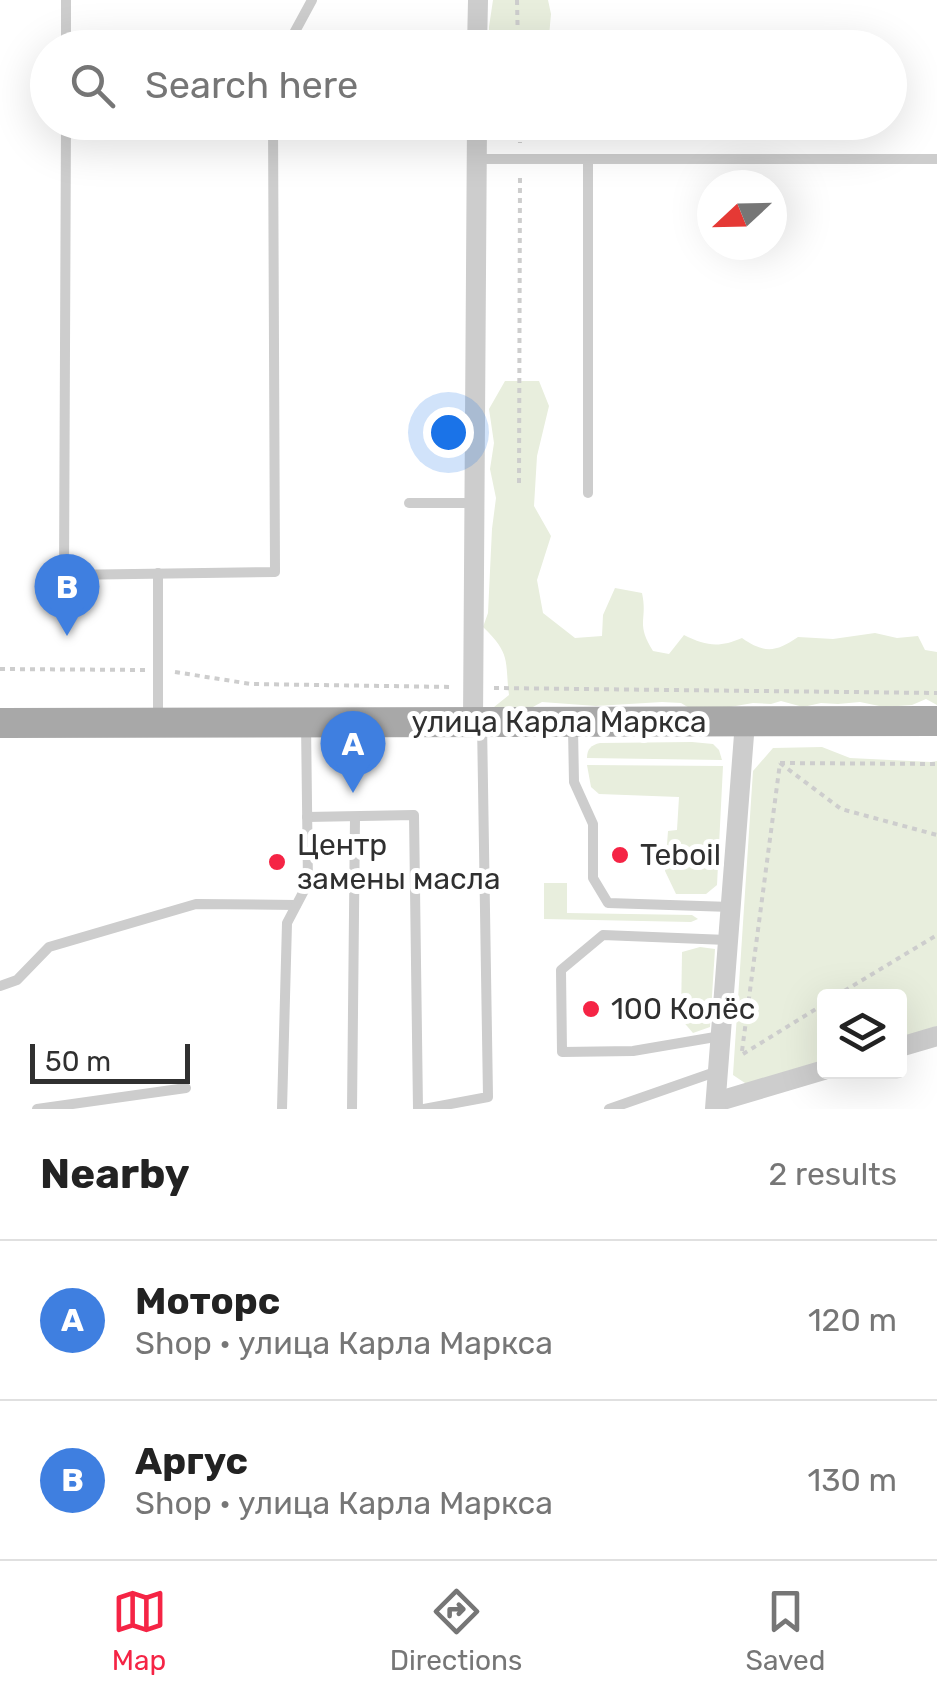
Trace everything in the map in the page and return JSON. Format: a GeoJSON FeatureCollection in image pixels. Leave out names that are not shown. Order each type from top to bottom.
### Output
{"type":"FeatureCollection","features":[{"type":"Feature","properties":{"kind":"main road","name":"улица Карла Маркса"},"geometry":{"type":"LineString","coordinates":[[0,723],[937,721]]}},
{"type":"Feature","properties":{"kind":"street"},"geometry":{"type":"LineString","coordinates":[[478,0],[478,30]]}},
{"type":"Feature","properties":{"kind":"street"},"geometry":{"type":"LineString","coordinates":[[477,140],[474,503],[478,722]]}},
{"type":"Feature","properties":{"kind":"street"},"geometry":{"type":"LineString","coordinates":[[744,722],[716,1106],[817,1072]]}},
{"type":"Feature","properties":{"kind":"street"},"geometry":{"type":"LineString","coordinates":[[907,1045],[937,1036]]}},
{"type":"Feature","properties":{"kind":"lane"},"geometry":{"type":"LineString","coordinates":[[66,0],[66,30]]}},
{"type":"Feature","properties":{"kind":"lane"},"geometry":{"type":"LineString","coordinates":[[296,30],[312,0]]}},
{"type":"Feature","properties":{"kind":"lane"},"geometry":{"type":"LineString","coordinates":[[66,140],[64,574],[275,572],[273,140]]}},
{"type":"Feature","properties":{"kind":"lane"},"geometry":{"type":"LineString","coordinates":[[476,159],[937,159]]}},
{"type":"Feature","properties":{"kind":"lane"},"geometry":{"type":"LineString","coordinates":[[588,159],[588,493]]}},
{"type":"Feature","properties":{"kind":"lane"},"geometry":{"type":"LineString","coordinates":[[409,503],[474,503]]}},
{"type":"Feature","properties":{"kind":"lane"},"geometry":{"type":"LineString","coordinates":[[158,574],[158,723]]}},
{"type":"Feature","properties":{"kind":"lane"},"geometry":{"type":"LineString","coordinates":[[282,1109],[287,923],[308,883],[306,722]]}},
{"type":"Feature","properties":{"kind":"lane"},"geometry":{"type":"LineString","coordinates":[[307,818],[414,815],[421,1109],[488,1097],[478,722]]}},
{"type":"Feature","properties":{"kind":"lane"},"geometry":{"type":"LineString","coordinates":[[573,722],[574,782],[593,824],[593,878],[608,903],[731,907]]}},
{"type":"Feature","properties":{"kind":"lane"},"geometry":{"type":"LineString","coordinates":[[352,1109],[355,817]]}},
{"type":"Feature","properties":{"kind":"lane"},"geometry":{"type":"LineString","coordinates":[[0,986],[17,980],[49,948],[196,904],[296,906]]}},
{"type":"Feature","properties":{"kind":"lane"},"geometry":{"type":"LineString","coordinates":[[721,1036],[633,1051],[562,1052],[561,970],[603,935],[728,940]]}},
{"type":"Feature","properties":{"kind":"lane"},"geometry":{"type":"LineString","coordinates":[[609,1109],[718,1070]]}},
{"type":"Feature","properties":{"kind":"lane"},"geometry":{"type":"LineString","coordinates":[[38,1109],[186,1088]]}},
{"type":"Feature","properties":{"kind":"path"},"geometry":{"type":"LineString","coordinates":[[517,0],[518,30]]}},
{"type":"Feature","properties":{"kind":"path"},"geometry":{"type":"LineString","coordinates":[[519,140],[519,483]]}},
{"type":"Feature","properties":{"kind":"path"},"geometry":{"type":"LineString","coordinates":[[780,762],[937,764]]}},
{"type":"Feature","properties":{"kind":"path"},"geometry":{"type":"LineString","coordinates":[[780,762],[841,808],[937,834]]}},
{"type":"Feature","properties":{"kind":"path"},"geometry":{"type":"LineString","coordinates":[[780,762],[742,1054],[817,1008]]}},
{"type":"Feature","properties":{"kind":"path"},"geometry":{"type":"LineString","coordinates":[[848,989],[937,935]]}},
{"type":"Feature","properties":{"kind":"green space"},"geometry":{"type":"Polygon","coordinates":[[[493,0],[548,0],[550,30],[489,27],[493,0]]]}},
{"type":"Feature","properties":{"kind":"green space"},"geometry":{"type":"Polygon","coordinates":[[[505,381],[539,381],[549,406],[537,456],[534,506],[551,536],[537,580],[543,613],[575,638],[602,636],[603,615],[615,588],[642,593],[643,627],[648,641],[653,651],[669,654],[684,635],[713,644],[742,638],[770,649],[798,637],[833,639],[875,633],[897,638],[918,636],[925,650],[937,652],[937,705],[926,699],[912,705],[884,707],[860,702],[803,707],[781,701],[691,709],[681,703],[662,702],[596,706],[542,702],[531,708],[494,707],[509,695],[502,651],[483,627],[488,613],[496,498],[490,469],[494,443],[489,409],[505,381]]]}},
{"type":"Feature","properties":{"kind":"green space"},"geometry":{"type":"Polygon","coordinates":[[[600,743],[713,744],[722,760],[587,758],[590,748],[600,743]]]}},
{"type":"Feature","properties":{"kind":"green space"},"geometry":{"type":"Polygon","coordinates":[[[822,747],[850,758],[937,761],[937,1026],[907,1036],[907,989],[817,989],[817,1063],[748,1085],[733,1075],[753,771],[773,748],[822,747]]]}},
{"type":"Feature","properties":{"kind":"green space"},"geometry":{"type":"Polygon","coordinates":[[[587,765],[723,766],[717,885],[706,894],[676,894],[665,871],[668,831],[677,830],[679,797],[599,794],[591,787],[587,765]]]}},
{"type":"Feature","properties":{"kind":"green space"},"geometry":{"type":"Polygon","coordinates":[[[544,883],[567,883],[567,913],[692,915],[698,919],[544,919],[544,883]]]}},
{"type":"Feature","properties":{"kind":"green space"},"geometry":{"type":"Polygon","coordinates":[[[700,947],[715,949],[710,1027],[693,1033],[681,1019],[682,952],[700,947]]]}},
{"type":"Feature","properties":{"kind":"place","name":"Аргус"},"geometry":{"type":"Point","coordinates":[67,636]}},
{"type":"Feature","properties":{"kind":"place","name":"Моторс"},"geometry":{"type":"Point","coordinates":[353,793]}},
{"type":"Feature","properties":{"kind":"place","name":"Teboil"},"geometry":{"type":"Point","coordinates":[620,855]}},
{"type":"Feature","properties":{"kind":"place","name":"Центр замены масла"},"geometry":{"type":"Point","coordinates":[277,862]}},
{"type":"Feature","properties":{"kind":"place","name":"100 Колёс"},"geometry":{"type":"Point","coordinates":[591,1009]}}]}
